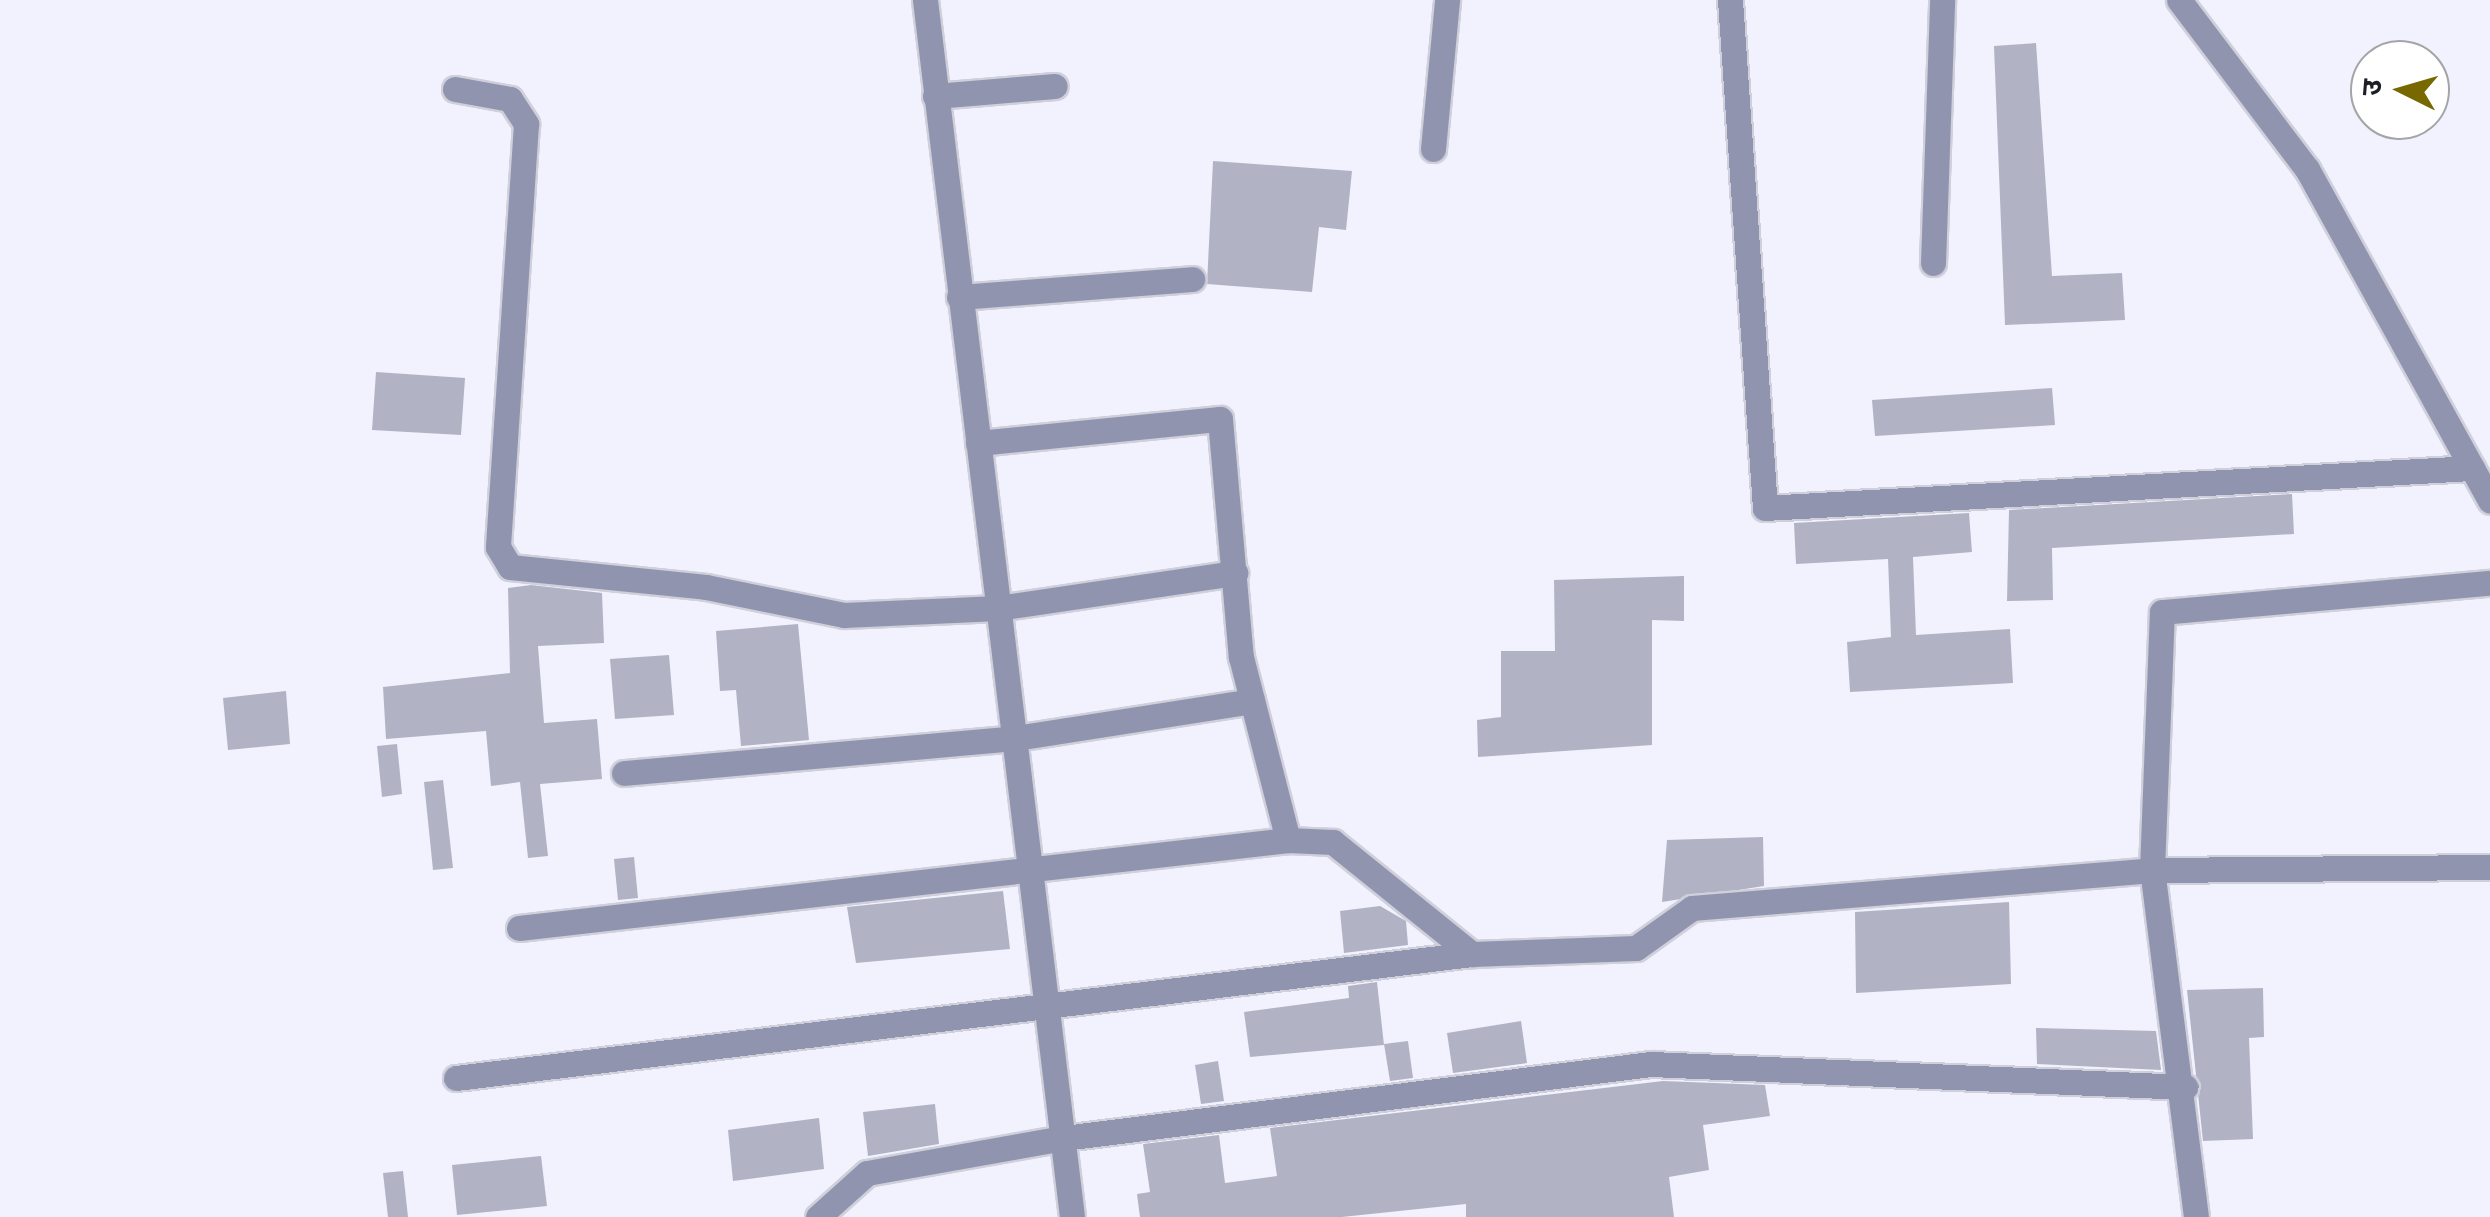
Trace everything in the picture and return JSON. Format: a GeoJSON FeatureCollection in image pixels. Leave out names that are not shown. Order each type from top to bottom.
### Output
{"type":"FeatureCollection","features":[{"type":"Feature","properties":{"kind":"street"},"geometry":{"type":"LineString","coordinates":[[925,0],[1050,1002],[1072,1217]]}},
{"type":"Feature","properties":{"kind":"street"},"geometry":{"type":"LineString","coordinates":[[1433,149],[1447,0]]}},
{"type":"Feature","properties":{"kind":"street"},"geometry":{"type":"LineString","coordinates":[[1730,0],[1765,508],[2472,468]]}},
{"type":"Feature","properties":{"kind":"street"},"geometry":{"type":"LineString","coordinates":[[1932,264],[1942,0]]}},
{"type":"Feature","properties":{"kind":"street"},"geometry":{"type":"LineString","coordinates":[[2179,0],[2307,169],[2490,501]]}},
{"type":"Feature","properties":{"kind":"street"},"geometry":{"type":"LineString","coordinates":[[935,96],[1055,86]]}},
{"type":"Feature","properties":{"kind":"street"},"geometry":{"type":"LineString","coordinates":[[455,88],[510,98],[526,124],[498,547],[510,566],[706,587],[844,615],[998,608],[1235,573]]}},
{"type":"Feature","properties":{"kind":"street"},"geometry":{"type":"LineString","coordinates":[[960,297],[1192,278]]}},
{"type":"Feature","properties":{"kind":"street"},"geometry":{"type":"LineString","coordinates":[[978,443],[1220,419],[1252,701],[1288,840]]}},
{"type":"Feature","properties":{"kind":"street"},"geometry":{"type":"LineString","coordinates":[[2196,1217],[2186,1087],[2152,870],[2162,612],[2490,584]]}},
{"type":"Feature","properties":{"kind":"street"},"geometry":{"type":"LineString","coordinates":[[624,774],[1016,738],[1252,701]]}},
{"type":"Feature","properties":{"kind":"street"},"geometry":{"type":"LineString","coordinates":[[519,928],[1288,840],[1334,842],[1472,954]]}},
{"type":"Feature","properties":{"kind":"street"},"geometry":{"type":"LineString","coordinates":[[456,1078],[788,1044],[1050,1002],[1472,954],[1636,948],[1692,908],[2152,870],[2490,868]]}},
{"type":"Feature","properties":{"kind":"street"},"geometry":{"type":"LineString","coordinates":[[818,1217],[867,1173],[1064,1138],[1651,1064],[2186,1087]]}},
{"type":"Feature","properties":{"kind":"building"},"geometry":{"type":"Polygon","coordinates":[[[2036,43],[2052,276],[2122,273],[2125,320],[2005,325],[1994,46],[2036,43]]]}},
{"type":"Feature","properties":{"kind":"building"},"geometry":{"type":"Polygon","coordinates":[[[1213,161],[1352,171],[1346,230],[1319,227],[1312,292],[1207,284],[1213,161]]]}},
{"type":"Feature","properties":{"kind":"building"},"geometry":{"type":"Polygon","coordinates":[[[376,372],[465,378],[461,435],[372,430],[376,372]]]}},
{"type":"Feature","properties":{"kind":"building"},"geometry":{"type":"Polygon","coordinates":[[[2052,388],[2055,425],[1875,436],[1872,400],[2052,388]]]}},
{"type":"Feature","properties":{"kind":"building"},"geometry":{"type":"Polygon","coordinates":[[[2292,494],[2294,534],[2052,548],[2053,600],[2007,601],[2009,510],[2292,494]]]}},
{"type":"Feature","properties":{"kind":"building"},"geometry":{"type":"Polygon","coordinates":[[[1969,513],[1972,552],[1913,557],[1916,635],[2010,629],[2013,683],[1850,692],[1847,642],[1891,637],[1888,559],[1796,564],[1794,523],[1969,513]]]}},
{"type":"Feature","properties":{"kind":"building"},"geometry":{"type":"Polygon","coordinates":[[[1684,576],[1684,621],[1652,620],[1652,745],[1478,757],[1477,720],[1501,717],[1501,651],[1555,651],[1554,580],[1684,576]]]}},
{"type":"Feature","properties":{"kind":"building"},"geometry":{"type":"Polygon","coordinates":[[[531,585],[602,593],[604,643],[538,646],[544,723],[597,719],[602,779],[540,784],[548,856],[528,858],[520,782],[491,786],[486,731],[386,739],[383,687],[510,673],[508,588],[531,585]]]}},
{"type":"Feature","properties":{"kind":"building"},"geometry":{"type":"Polygon","coordinates":[[[798,624],[809,740],[741,746],[736,690],[720,691],[716,631],[798,624]]]}},
{"type":"Feature","properties":{"kind":"building"},"geometry":{"type":"Polygon","coordinates":[[[669,655],[674,715],[615,719],[610,659],[669,655]]]}},
{"type":"Feature","properties":{"kind":"building"},"geometry":{"type":"Polygon","coordinates":[[[286,691],[290,744],[228,750],[223,698],[286,691]]]}},
{"type":"Feature","properties":{"kind":"building"},"geometry":{"type":"Polygon","coordinates":[[[397,744],[402,794],[382,797],[377,746],[397,744]]]}},
{"type":"Feature","properties":{"kind":"building"},"geometry":{"type":"Polygon","coordinates":[[[443,780],[453,868],[433,870],[424,782],[443,780]]]}},
{"type":"Feature","properties":{"kind":"building"},"geometry":{"type":"Polygon","coordinates":[[[1763,837],[1764,886],[1662,902],[1667,840],[1763,837]]]}},
{"type":"Feature","properties":{"kind":"building"},"geometry":{"type":"Polygon","coordinates":[[[634,857],[638,898],[618,900],[614,859],[634,857]]]}},
{"type":"Feature","properties":{"kind":"building"},"geometry":{"type":"Polygon","coordinates":[[[1003,891],[1010,949],[856,963],[847,907],[1003,891]]]}},
{"type":"Feature","properties":{"kind":"building"},"geometry":{"type":"Polygon","coordinates":[[[2009,902],[2011,984],[1856,993],[1855,912],[2009,902]]]}},
{"type":"Feature","properties":{"kind":"building"},"geometry":{"type":"Polygon","coordinates":[[[1380,906],[1406,921],[1408,945],[1344,953],[1340,911],[1380,906]]]}},
{"type":"Feature","properties":{"kind":"building"},"geometry":{"type":"Polygon","coordinates":[[[1377,982],[1384,1045],[1250,1057],[1244,1012],[1349,998],[1348,986],[1377,982]]]}},
{"type":"Feature","properties":{"kind":"building"},"geometry":{"type":"Polygon","coordinates":[[[2263,988],[2264,1037],[2249,1038],[2253,1139],[2203,1141],[2187,990],[2263,988]]]}},
{"type":"Feature","properties":{"kind":"building"},"geometry":{"type":"Polygon","coordinates":[[[1521,1021],[1527,1063],[1453,1073],[1447,1033],[1521,1021]]]}},
{"type":"Feature","properties":{"kind":"building"},"geometry":{"type":"Polygon","coordinates":[[[2036,1028],[2156,1031],[2161,1070],[2037,1064],[2036,1028]]]}},
{"type":"Feature","properties":{"kind":"building"},"geometry":{"type":"Polygon","coordinates":[[[1408,1041],[1413,1078],[1390,1081],[1384,1044],[1408,1041]]]}},
{"type":"Feature","properties":{"kind":"building"},"geometry":{"type":"Polygon","coordinates":[[[1218,1061],[1224,1101],[1201,1104],[1195,1065],[1218,1061]]]}},
{"type":"Feature","properties":{"kind":"building"},"geometry":{"type":"Polygon","coordinates":[[[1663,1081],[1765,1085],[1770,1116],[1703,1125],[1709,1170],[1669,1177],[1674,1217],[1466,1217],[1466,1204],[1342,1217],[1140,1217],[1137,1194],[1150,1192],[1143,1144],[1219,1135],[1225,1183],[1277,1176],[1270,1128],[1663,1081]]]}},
{"type":"Feature","properties":{"kind":"building"},"geometry":{"type":"Polygon","coordinates":[[[935,1104],[939,1144],[868,1156],[863,1112],[935,1104]]]}},
{"type":"Feature","properties":{"kind":"building"},"geometry":{"type":"Polygon","coordinates":[[[819,1118],[824,1169],[733,1181],[728,1130],[819,1118]]]}},
{"type":"Feature","properties":{"kind":"building"},"geometry":{"type":"Polygon","coordinates":[[[541,1156],[547,1206],[457,1215],[452,1165],[541,1156]]]}},
{"type":"Feature","properties":{"kind":"building"},"geometry":{"type":"Polygon","coordinates":[[[403,1171],[408,1217],[388,1217],[383,1173],[403,1171]]]}}]}
